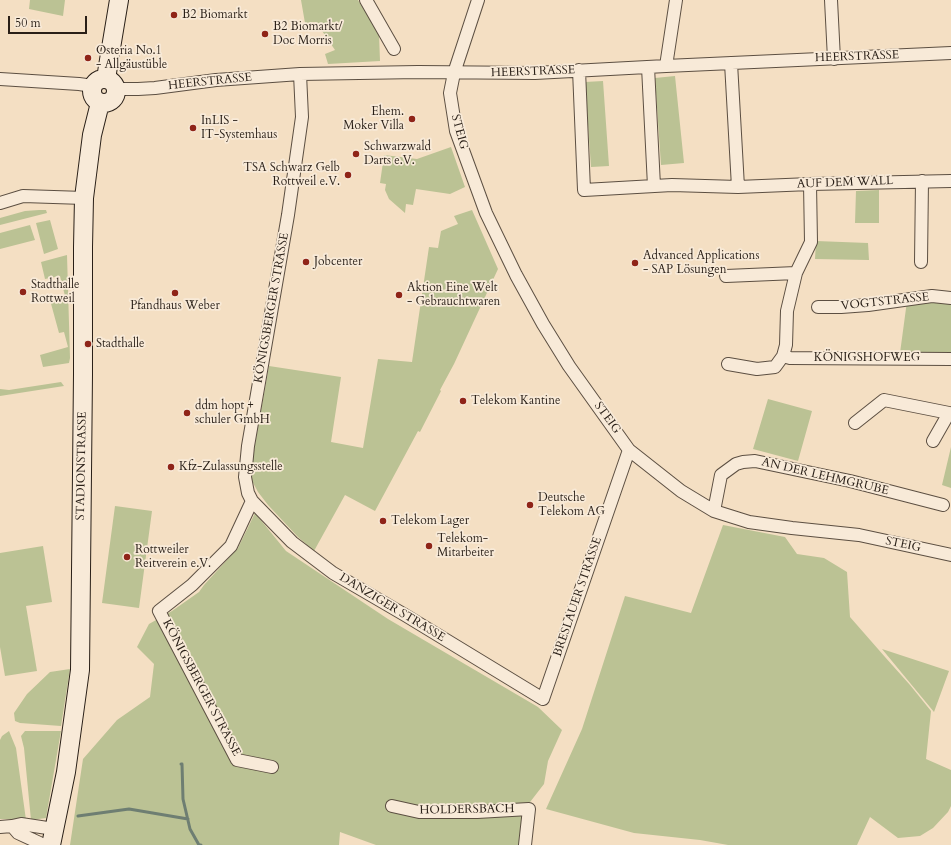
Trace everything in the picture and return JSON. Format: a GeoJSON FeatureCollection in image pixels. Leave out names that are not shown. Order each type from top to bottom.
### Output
{"type":"FeatureCollection","features":[{"type":"Feature","properties":{"kind":"street"},"geometry":{"type":"LineString","coordinates":[[105,85],[119,0]]}},
{"type":"Feature","properties":{"kind":"street"},"geometry":{"type":"LineString","coordinates":[[366,0],[394,49]]}},
{"type":"Feature","properties":{"kind":"street","name":"STEIG"},"geometry":{"type":"LineString","coordinates":[[478,0],[454,73],[450,93],[456,131],[486,213],[516,275],[569,366],[629,450],[681,491],[714,511],[749,522],[858,535],[951,555]]}},
{"type":"Feature","properties":{"kind":"street"},"geometry":{"type":"LineString","coordinates":[[666,66],[676,0]]}},
{"type":"Feature","properties":{"kind":"street"},"geometry":{"type":"LineString","coordinates":[[831,0],[834,59]]}},
{"type":"Feature","properties":{"kind":"street","name":"HEERSTRASSE"},"geometry":{"type":"LineString","coordinates":[[0,79],[105,85],[138,89],[216,80],[300,74],[382,72],[535,73],[951,53]]}},
{"type":"Feature","properties":{"kind":"street"},"geometry":{"type":"LineString","coordinates":[[732,63],[738,187]]}},
{"type":"Feature","properties":{"kind":"street"},"geometry":{"type":"LineString","coordinates":[[648,67],[654,186]]}},
{"type":"Feature","properties":{"kind":"street","name":"AUF DEM WALL"},"geometry":{"type":"LineString","coordinates":[[579,70],[584,190],[672,185],[738,187],[951,180]]}},
{"type":"Feature","properties":{"kind":"street","name":"KÖNIGSBERGER STRASSE"},"geometry":{"type":"LineString","coordinates":[[272,767],[237,760],[159,611],[192,585],[230,546],[252,502],[248,493],[245,477],[248,446],[288,215],[302,117],[300,74]]}},
{"type":"Feature","properties":{"kind":"street","name":"STADIONSTRASSE"},"geometry":{"type":"LineString","coordinates":[[6,827],[21,824],[52,837],[66,772],[80,670],[83,374],[82,255],[84,198],[92,135],[100,103],[93,98],[92,90],[105,85]]}},
{"type":"Feature","properties":{"kind":"street"},"geometry":{"type":"LineString","coordinates":[[920,262],[922,181]]}},
{"type":"Feature","properties":{"kind":"street"},"geometry":{"type":"LineString","coordinates":[[728,364],[757,370],[775,367],[783,356],[786,345],[786,311],[796,272],[811,242],[810,184]]}},
{"type":"Feature","properties":{"kind":"street"},"geometry":{"type":"LineString","coordinates":[[0,203],[24,196],[84,198]]}},
{"type":"Feature","properties":{"kind":"street"},"geometry":{"type":"LineString","coordinates":[[726,276],[796,272]]}},
{"type":"Feature","properties":{"kind":"street","name":"VOGTSTRASSE"},"geometry":{"type":"LineString","coordinates":[[818,307],[841,307],[932,296],[951,298]]}},
{"type":"Feature","properties":{"kind":"street","name":"KÖNIGSHOFWEG"},"geometry":{"type":"LineString","coordinates":[[783,356],[790,358],[951,359]]}},
{"type":"Feature","properties":{"kind":"street"},"geometry":{"type":"LineString","coordinates":[[855,423],[884,400],[950,411],[932,441]]}},
{"type":"Feature","properties":{"kind":"street","name":"BRESLAUER STRASSE"},"geometry":{"type":"LineString","coordinates":[[543,699],[629,450]]}},
{"type":"Feature","properties":{"kind":"street","name":"AN DER LEHMGRUBE"},"geometry":{"type":"LineString","coordinates":[[714,511],[721,475],[736,464],[755,461],[850,482],[943,505]]}},
{"type":"Feature","properties":{"kind":"street","name":"DANZIGER STRASSE"},"geometry":{"type":"LineString","coordinates":[[252,502],[292,542],[333,573],[543,699]]}},
{"type":"Feature","properties":{"kind":"street","name":"HOLDERSBACH"},"geometry":{"type":"LineString","coordinates":[[392,806],[419,812],[477,812],[529,809],[525,845]]}},
{"type":"Feature","properties":{"kind":"street","name":"STADIONSTRASSE"},"geometry":{"type":"LineString","coordinates":[[6,827],[44,845]]}},
{"type":"Feature","properties":{"kind":"green space"},"geometry":{"type":"Polygon","coordinates":[[[30,0],[65,0],[63,16],[29,9],[30,0]]]}},
{"type":"Feature","properties":{"kind":"green space"},"geometry":{"type":"Polygon","coordinates":[[[301,0],[358,0],[379,34],[380,61],[328,64],[325,54],[335,50],[316,22],[305,23],[301,0]]]}},
{"type":"Feature","properties":{"kind":"green space"},"geometry":{"type":"Polygon","coordinates":[[[675,76],[684,163],[661,165],[655,78],[675,76]]]}},
{"type":"Feature","properties":{"kind":"green space"},"geometry":{"type":"Polygon","coordinates":[[[603,81],[609,166],[591,167],[585,82],[603,81]]]}},
{"type":"Feature","properties":{"kind":"green space"},"geometry":{"type":"Polygon","coordinates":[[[451,147],[465,187],[450,194],[416,189],[413,205],[406,204],[405,213],[389,199],[385,190],[386,184],[380,183],[384,155],[417,159],[451,147]]]}},
{"type":"Feature","properties":{"kind":"green space"},"geometry":{"type":"Polygon","coordinates":[[[879,190],[879,223],[855,223],[856,191],[879,190]]]}},
{"type":"Feature","properties":{"kind":"green space"},"geometry":{"type":"Polygon","coordinates":[[[46,210],[47,213],[0,225],[0,218],[25,211],[46,210]]]}},
{"type":"Feature","properties":{"kind":"green space"},"geometry":{"type":"Polygon","coordinates":[[[472,210],[498,269],[454,364],[420,432],[418,431],[375,511],[345,495],[314,551],[298,537],[268,505],[258,492],[251,479],[251,467],[269,366],[341,377],[331,442],[363,448],[378,359],[412,362],[429,247],[438,248],[441,231],[458,224],[454,216],[472,210]]]}},
{"type":"Feature","properties":{"kind":"green space"},"geometry":{"type":"Polygon","coordinates":[[[50,220],[58,249],[44,254],[36,223],[50,220]]]}},
{"type":"Feature","properties":{"kind":"green space"},"geometry":{"type":"Polygon","coordinates":[[[30,225],[35,240],[0,249],[0,233],[30,225]]]}},
{"type":"Feature","properties":{"kind":"green space"},"geometry":{"type":"Polygon","coordinates":[[[816,241],[868,243],[869,260],[815,259],[816,241]]]}},
{"type":"Feature","properties":{"kind":"green space"},"geometry":{"type":"Polygon","coordinates":[[[67,255],[69,363],[43,367],[40,355],[68,347],[64,332],[59,333],[50,300],[65,296],[60,276],[45,279],[41,262],[67,255]]]}},
{"type":"Feature","properties":{"kind":"green space"},"geometry":{"type":"Polygon","coordinates":[[[907,301],[951,301],[951,352],[900,353],[907,301]]]}},
{"type":"Feature","properties":{"kind":"green space"},"geometry":{"type":"Polygon","coordinates":[[[61,382],[64,386],[0,396],[0,389],[9,390],[61,382]]]}},
{"type":"Feature","properties":{"kind":"green space"},"geometry":{"type":"Polygon","coordinates":[[[768,399],[812,411],[798,461],[753,449],[768,399]]]}},
{"type":"Feature","properties":{"kind":"green space"},"geometry":{"type":"Polygon","coordinates":[[[951,447],[951,488],[942,485],[951,447]]]}},
{"type":"Feature","properties":{"kind":"green space","name":"Rottweiler Reitverein e.V."},"geometry":{"type":"Polygon","coordinates":[[[115,506],[152,511],[139,608],[102,603],[115,506]]]}},
{"type":"Feature","properties":{"kind":"green space"},"geometry":{"type":"Polygon","coordinates":[[[255,513],[286,551],[388,619],[538,707],[562,730],[548,761],[544,784],[527,806],[523,845],[376,845],[340,832],[339,845],[70,845],[83,759],[117,720],[150,697],[154,664],[137,647],[149,624],[172,611],[199,592],[238,548],[255,513]]]}},
{"type":"Feature","properties":{"kind":"green space"},"geometry":{"type":"Polygon","coordinates":[[[723,525],[785,537],[797,554],[824,558],[847,572],[850,617],[931,711],[926,759],[951,770],[951,806],[948,812],[933,828],[920,836],[898,838],[870,817],[857,845],[728,845],[700,840],[634,833],[546,809],[582,729],[625,596],[691,613],[723,525]]]}},
{"type":"Feature","properties":{"kind":"green space"},"geometry":{"type":"Polygon","coordinates":[[[43,546],[52,602],[26,606],[37,671],[5,676],[0,647],[0,553],[43,546]]]}},
{"type":"Feature","properties":{"kind":"green space"},"geometry":{"type":"Polygon","coordinates":[[[882,649],[949,671],[934,712],[882,649]]]}},
{"type":"Feature","properties":{"kind":"green space"},"geometry":{"type":"Polygon","coordinates":[[[70,669],[61,726],[20,723],[15,721],[14,713],[27,694],[50,672],[70,669]]]}},
{"type":"Feature","properties":{"kind":"green space"},"geometry":{"type":"Polygon","coordinates":[[[9,731],[16,748],[26,820],[0,819],[0,740],[2,736],[9,731]]]}},
{"type":"Feature","properties":{"kind":"green space"},"geometry":{"type":"Polygon","coordinates":[[[25,731],[61,731],[46,818],[31,820],[24,748],[21,736],[25,731]]]}},
{"type":"Feature","properties":{"kind":"waterway"},"geometry":{"type":"LineString","coordinates":[[181,764],[183,799],[190,829],[199,845],[201,845]]}},
{"type":"Feature","properties":{"kind":"waterway","name":"HOLDERSBACH"},"geometry":{"type":"LineString","coordinates":[[78,816],[129,809],[188,819]]}},
{"type":"Feature","properties":{"kind":"place","name":"B2 Biomarkt"},"geometry":{"type":"Point","coordinates":[174,15]}},
{"type":"Feature","properties":{"kind":"place","name":"B2 Biomarkt/ Doc Morris"},"geometry":{"type":"Point","coordinates":[265,34]}},
{"type":"Feature","properties":{"kind":"place","name":"Osteria No.1 - Allgäustüble"},"geometry":{"type":"Point","coordinates":[88,58]}},
{"type":"Feature","properties":{"kind":"place","name":"Ehem. Moker Villa"},"geometry":{"type":"Point","coordinates":[412,119]}},
{"type":"Feature","properties":{"kind":"place","name":"InLIS - IT-Systemhaus"},"geometry":{"type":"Point","coordinates":[193,128]}},
{"type":"Feature","properties":{"kind":"place","name":"Schwarzwald Darts e.V."},"geometry":{"type":"Point","coordinates":[356,154]}},
{"type":"Feature","properties":{"kind":"place","name":"TSA Schwarz Gelb Rottweil e.V."},"geometry":{"type":"Point","coordinates":[348,175]}},
{"type":"Feature","properties":{"kind":"place","name":"Jobcenter"},"geometry":{"type":"Point","coordinates":[306,262]}},
{"type":"Feature","properties":{"kind":"place","name":"Advanced Applications - SAP Lösungen"},"geometry":{"type":"Point","coordinates":[635,263]}},
{"type":"Feature","properties":{"kind":"place","name":"Stadthalle Rottweil"},"geometry":{"type":"Point","coordinates":[23,292]}},
{"type":"Feature","properties":{"kind":"place","name":"Pfandhaus Weber"},"geometry":{"type":"Point","coordinates":[175,293]}},
{"type":"Feature","properties":{"kind":"place","name":"Aktion Eine Welt - Gebrauchtwaren"},"geometry":{"type":"Point","coordinates":[399,295]}},
{"type":"Feature","properties":{"kind":"place","name":"Stadthalle"},"geometry":{"type":"Point","coordinates":[88,344]}},
{"type":"Feature","properties":{"kind":"place","name":"Telekom Kantine"},"geometry":{"type":"Point","coordinates":[463,401]}},
{"type":"Feature","properties":{"kind":"place","name":"ddm hopt + schuler GmbH"},"geometry":{"type":"Point","coordinates":[187,413]}},
{"type":"Feature","properties":{"kind":"place","name":"Kfz-Zulassungsstelle"},"geometry":{"type":"Point","coordinates":[171,467]}},
{"type":"Feature","properties":{"kind":"place","name":"Deutsche Telekom AG"},"geometry":{"type":"Point","coordinates":[530,505]}},
{"type":"Feature","properties":{"kind":"place","name":"Telekom Lager"},"geometry":{"type":"Point","coordinates":[383,521]}},
{"type":"Feature","properties":{"kind":"place","name":"Telekom- Mitarbeiter"},"geometry":{"type":"Point","coordinates":[429,546]}},
{"type":"Feature","properties":{"kind":"place","name":"Rottweiler Reitverein e.V."},"geometry":{"type":"Point","coordinates":[127,557]}}]}
